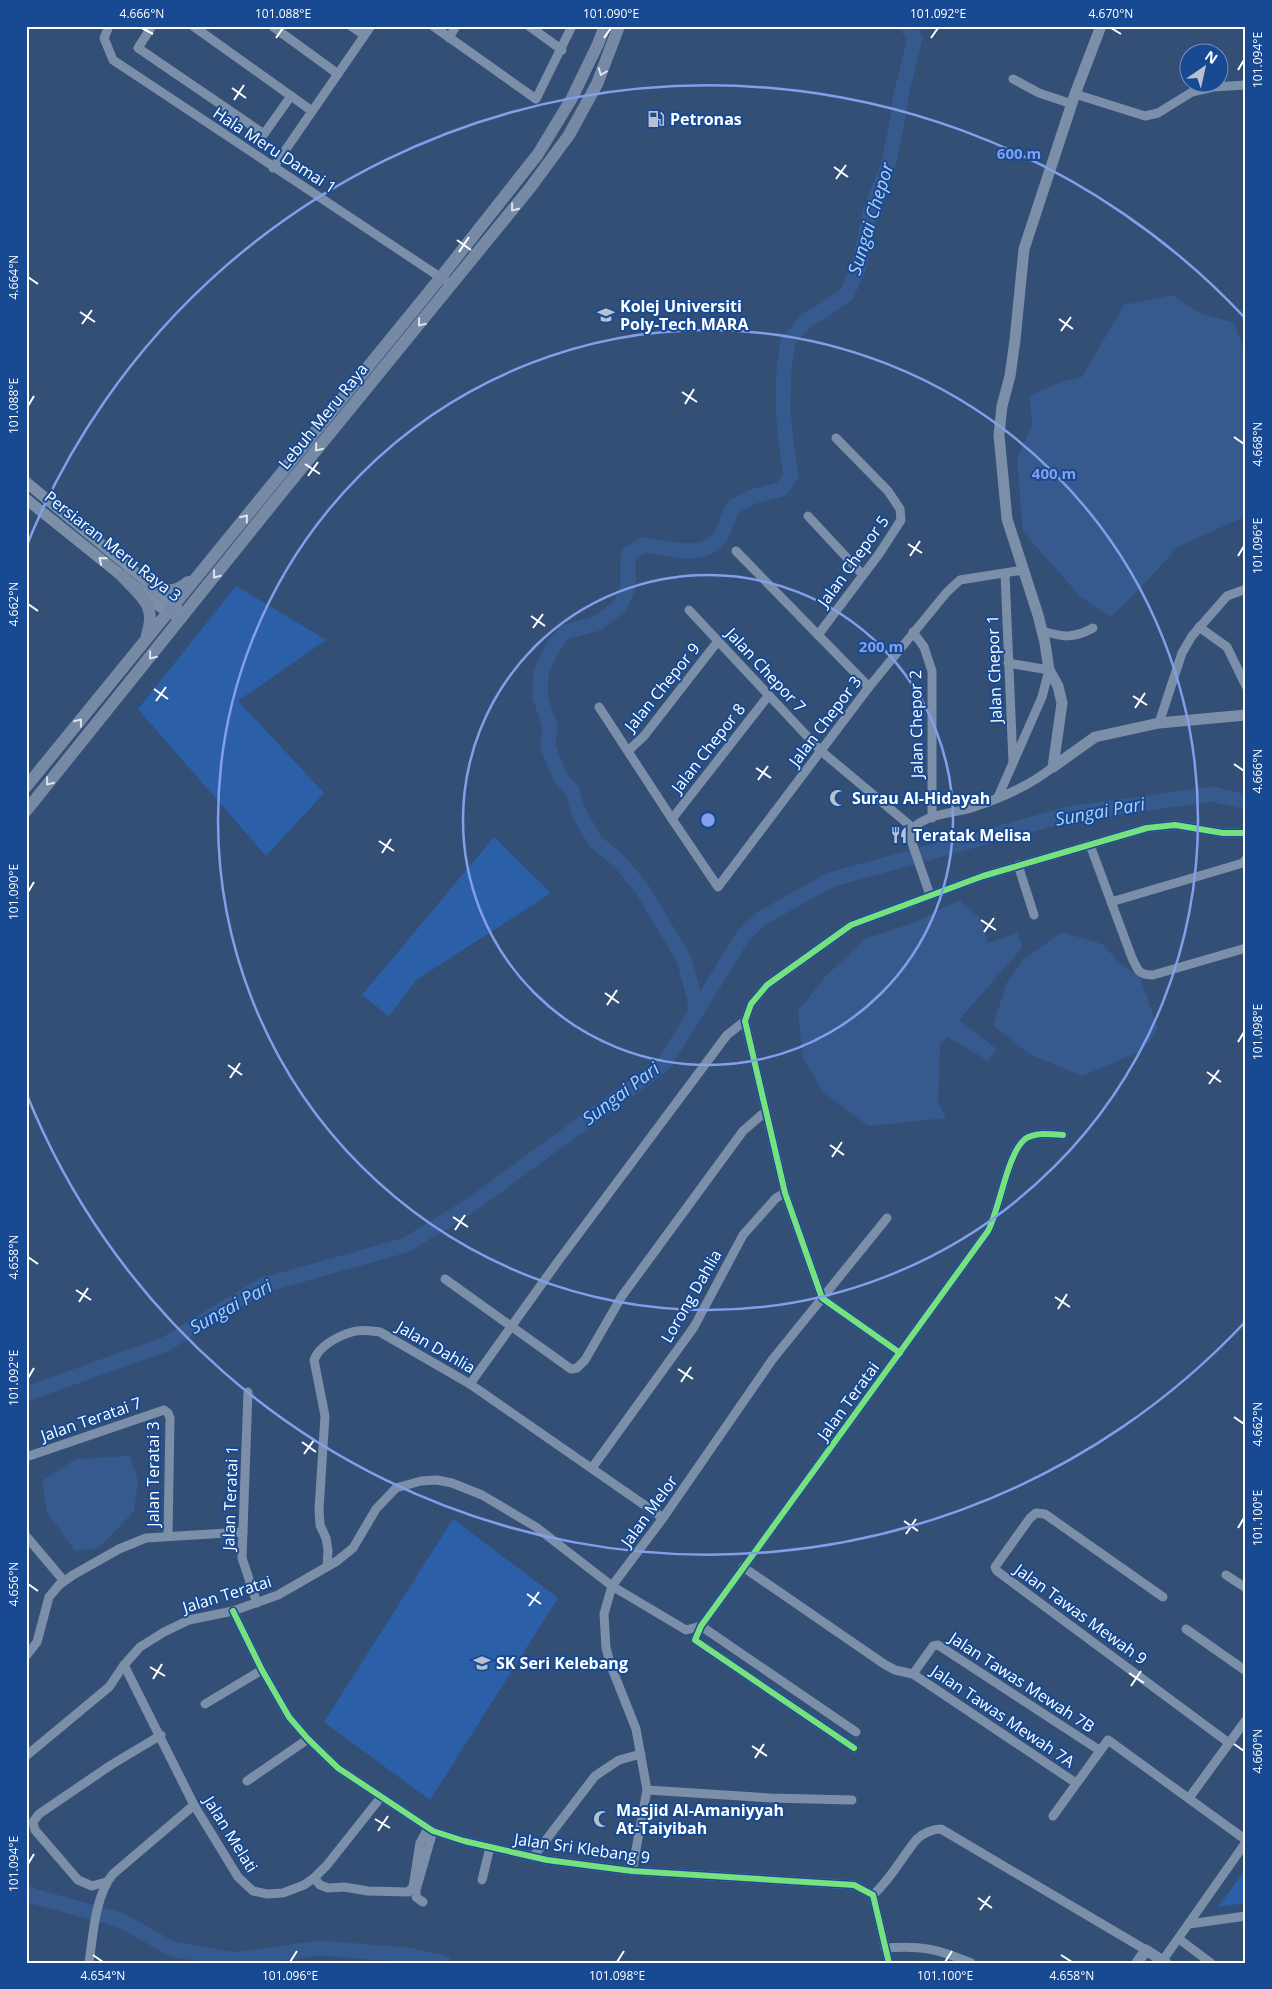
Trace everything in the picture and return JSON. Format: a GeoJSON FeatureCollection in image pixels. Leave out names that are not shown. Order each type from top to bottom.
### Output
{"type":"FeatureCollection","features":[{"type":"Feature","properties":{"kind":"main road","name":"Lebuh Meru Raya"},"geometry":{"type":"LineString","coordinates":[[26,787],[441,277],[542,147],[572,98],[605,26]]}},
{"type":"Feature","properties":{"kind":"main road","name":"Lebuh Meru Raya"},"geometry":{"type":"LineString","coordinates":[[26,811],[274,502],[530,188],[569,135],[597,84],[619,26]]}},
{"type":"Feature","properties":{"kind":"main road"},"geometry":{"type":"LineString","coordinates":[[150,584],[169,592],[178,590],[203,570]]}},
{"type":"Feature","properties":{"kind":"main road"},"geometry":{"type":"LineString","coordinates":[[122,576],[142,598],[151,612],[151,624],[146,640]]}},
{"type":"Feature","properties":{"kind":"street","name":"Hala Meru Damai 1"},"geometry":{"type":"LineString","coordinates":[[109,26],[104,38],[113,60],[273,168],[452,285]]}},
{"type":"Feature","properties":{"kind":"street"},"geometry":{"type":"LineString","coordinates":[[152,26],[138,48],[264,134],[291,96]]}},
{"type":"Feature","properties":{"kind":"street"},"geometry":{"type":"LineString","coordinates":[[192,26],[312,112]]}},
{"type":"Feature","properties":{"kind":"street"},"geometry":{"type":"LineString","coordinates":[[272,26],[338,74]]}},
{"type":"Feature","properties":{"kind":"street"},"geometry":{"type":"LineString","coordinates":[[351,26],[364,35]]}},
{"type":"Feature","properties":{"kind":"street"},"geometry":{"type":"LineString","coordinates":[[273,168],[371,26]]}},
{"type":"Feature","properties":{"kind":"street"},"geometry":{"type":"LineString","coordinates":[[433,26],[536,99],[562,50],[572,26]]}},
{"type":"Feature","properties":{"kind":"street"},"geometry":{"type":"LineString","coordinates":[[449,38],[456,26]]}},
{"type":"Feature","properties":{"kind":"street"},"geometry":{"type":"LineString","coordinates":[[529,26],[562,50]]}},
{"type":"Feature","properties":{"kind":"street"},"geometry":{"type":"LineString","coordinates":[[1053,766],[1062,703],[1058,686],[1049,670],[1042,631],[1007,519],[999,434],[1002,406],[1010,376],[1014,348],[1024,249],[1073,99],[1101,26]]}},
{"type":"Feature","properties":{"kind":"street"},"geometry":{"type":"LineString","coordinates":[[1013,79],[1039,93],[1145,116],[1158,113],[1192,92],[1213,87],[1246,85]]}},
{"type":"Feature","properties":{"kind":"street","name":"Jalan Chepor 5"},"geometry":{"type":"LineString","coordinates":[[818,635],[901,520],[900,509],[888,491],[836,438]]}},
{"type":"Feature","properties":{"kind":"street","name":"Persiaran Meru Raya 3"},"geometry":{"type":"LineString","coordinates":[[26,482],[150,584],[171,609]]}},
{"type":"Feature","properties":{"kind":"street","name":"Persiaran Meru Raya 3"},"geometry":{"type":"LineString","coordinates":[[26,498],[122,576],[182,618]]}},
{"type":"Feature","properties":{"kind":"street"},"geometry":{"type":"LineString","coordinates":[[808,516],[862,574]]}},
{"type":"Feature","properties":{"kind":"street"},"geometry":{"type":"LineString","coordinates":[[736,551],[869,687]]}},
{"type":"Feature","properties":{"kind":"street","name":"Jalan Chepor 3"},"geometry":{"type":"LineString","coordinates":[[672,819],[718,887],[869,687],[947,592],[960,580],[1023,570]]}},
{"type":"Feature","properties":{"kind":"street","name":"Jalan Chepor 1"},"geometry":{"type":"LineString","coordinates":[[1005,574],[1013,762]]}},
{"type":"Feature","properties":{"kind":"street"},"geometry":{"type":"LineString","coordinates":[[1159,723],[1182,653],[1192,636],[1227,596],[1246,589]]}},
{"type":"Feature","properties":{"kind":"street","name":"Jalan Chepor 7"},"geometry":{"type":"LineString","coordinates":[[689,610],[821,752],[913,828]]}},
{"type":"Feature","properties":{"kind":"street"},"geometry":{"type":"LineString","coordinates":[[1042,631],[1067,637],[1075,636],[1093,628]]}},
{"type":"Feature","properties":{"kind":"street"},"geometry":{"type":"LineString","coordinates":[[1199,628],[1226,648],[1246,686]]}},
{"type":"Feature","properties":{"kind":"street","name":"Jalan Chepor 2"},"geometry":{"type":"LineString","coordinates":[[913,632],[924,648],[932,671],[932,818]]}},
{"type":"Feature","properties":{"kind":"street","name":"Jalan Chepor 9"},"geometry":{"type":"LineString","coordinates":[[628,750],[644,736],[718,641]]}},
{"type":"Feature","properties":{"kind":"street"},"geometry":{"type":"LineString","coordinates":[[1008,663],[1049,670]]}},
{"type":"Feature","properties":{"kind":"street","name":"Jalan Chepor 1"},"geometry":{"type":"LineString","coordinates":[[998,797],[1042,697],[1049,670]]}},
{"type":"Feature","properties":{"kind":"street","name":"Jalan Chepor 8"},"geometry":{"type":"LineString","coordinates":[[672,819],[769,695]]}},
{"type":"Feature","properties":{"kind":"street"},"geometry":{"type":"LineString","coordinates":[[599,707],[672,819]]}},
{"type":"Feature","properties":{"kind":"street"},"geometry":{"type":"LineString","coordinates":[[930,895],[923,879],[910,835],[916,825],[932,818],[974,807],[1032,782],[1095,737],[1159,723],[1246,715]]}},
{"type":"Feature","properties":{"kind":"street"},"geometry":{"type":"LineString","coordinates":[[900,1353],[822,1298],[785,1193],[765,1112],[745,1021],[751,1004],[760,992],[840,932],[864,919],[930,895],[1018,865],[1147,828],[1175,825],[1223,833],[1246,833]]}},
{"type":"Feature","properties":{"kind":"street"},"geometry":{"type":"LineString","coordinates":[[1090,845],[1139,972],[1144,975],[1153,975],[1246,948]]}},
{"type":"Feature","properties":{"kind":"street"},"geometry":{"type":"LineString","coordinates":[[1111,902],[1243,863],[1246,859]]}},
{"type":"Feature","properties":{"kind":"street"},"geometry":{"type":"LineString","coordinates":[[1018,865],[1034,915]]}},
{"type":"Feature","properties":{"kind":"street"},"geometry":{"type":"LineString","coordinates":[[470,1384],[566,1250],[727,1035],[745,1021]]}},
{"type":"Feature","properties":{"kind":"street"},"geometry":{"type":"LineString","coordinates":[[445,1279],[571,1369],[577,1368],[585,1360],[622,1296],[726,1154],[743,1131],[765,1112]]}},
{"type":"Feature","properties":{"kind":"street","name":"Jalan Teratai"},"geometry":{"type":"LineString","coordinates":[[26,1756],[108,1687],[140,1647],[164,1632],[189,1620],[233,1611],[278,1595],[327,1567],[353,1548],[376,1509],[396,1488],[421,1481],[437,1480],[482,1495],[536,1527],[612,1586],[686,1630],[701,1626],[988,1231],[994,1221],[1013,1156],[1026,1139],[1041,1134],[1063,1135]]}},
{"type":"Feature","properties":{"kind":"street","name":"Lorong Dahlia"},"geometry":{"type":"LineString","coordinates":[[592,1468],[694,1327],[743,1235],[776,1198],[785,1193]]}},
{"type":"Feature","properties":{"kind":"street","name":"Jalan Melor"},"geometry":{"type":"LineString","coordinates":[[632,1871],[647,1790],[636,1729],[611,1666],[606,1648],[604,1614],[612,1586],[663,1518],[772,1360],[887,1218]]}},
{"type":"Feature","properties":{"kind":"street","name":"Jalan Dahlia"},"geometry":{"type":"LineString","coordinates":[[327,1567],[328,1550],[326,1538],[320,1525],[319,1509],[325,1416],[314,1360],[316,1353],[324,1346],[351,1332],[365,1330],[380,1332],[470,1384],[663,1518]]}},
{"type":"Feature","properties":{"kind":"street","name":"Jalan Teratai 1"},"geometry":{"type":"LineString","coordinates":[[248,1392],[243,1563],[257,1603]]}},
{"type":"Feature","properties":{"kind":"street","name":"Jalan Teratai 7"},"geometry":{"type":"LineString","coordinates":[[26,1457],[123,1425],[157,1411],[166,1412]]}},
{"type":"Feature","properties":{"kind":"street","name":"Jalan Teratai 3"},"geometry":{"type":"LineString","coordinates":[[166,1412],[170,1418],[168,1536]]}},
{"type":"Feature","properties":{"kind":"street","name":"Jalan Tawas Mewah 9"},"geometry":{"type":"LineString","coordinates":[[1163,1598],[1045,1514],[1036,1513],[1030,1518],[995,1567],[996,1571],[1229,1743]]}},
{"type":"Feature","properties":{"kind":"street"},"geometry":{"type":"LineString","coordinates":[[26,1656],[37,1642],[49,1597],[73,1574],[146,1538],[243,1532]]}},
{"type":"Feature","properties":{"kind":"street"},"geometry":{"type":"LineString","coordinates":[[26,1536],[64,1581]]}},
{"type":"Feature","properties":{"kind":"street","name":"Jalan Tawas Mewah 7A"},"geometry":{"type":"LineString","coordinates":[[744,1567],[884,1664],[895,1670],[913,1674],[1076,1782]]}},
{"type":"Feature","properties":{"kind":"street"},"geometry":{"type":"LineString","coordinates":[[1226,1575],[1246,1588]]}},
{"type":"Feature","properties":{"kind":"street","name":"Jalan Sri Klebang 9"},"geometry":{"type":"LineString","coordinates":[[233,1611],[262,1670],[289,1717],[308,1739],[338,1768],[431,1830],[533,1857],[632,1871],[854,1885],[872,1895]]}},
{"type":"Feature","properties":{"kind":"street"},"geometry":{"type":"LineString","coordinates":[[854,1748],[696,1640],[701,1626],[856,1732]]}},
{"type":"Feature","properties":{"kind":"street"},"geometry":{"type":"LineString","coordinates":[[1186,1629],[1246,1671]]}},
{"type":"Feature","properties":{"kind":"street","name":"Jalan Tawas Mewah 7B"},"geometry":{"type":"LineString","coordinates":[[913,1674],[933,1646],[938,1645],[1099,1750]]}},
{"type":"Feature","properties":{"kind":"street","name":"Jalan Melati"},"geometry":{"type":"LineString","coordinates":[[124,1665],[194,1805],[238,1877],[249,1888],[267,1894],[283,1893],[304,1885],[327,1865],[381,1797]]}},
{"type":"Feature","properties":{"kind":"street"},"geometry":{"type":"LineString","coordinates":[[205,1704],[262,1670]]}},
{"type":"Feature","properties":{"kind":"street"},"geometry":{"type":"LineString","coordinates":[[1188,1798],[1246,1720]]}},
{"type":"Feature","properties":{"kind":"street"},"geometry":{"type":"LineString","coordinates":[[106,1882],[92,1886],[78,1880],[35,1830],[33,1822],[39,1814],[160,1735]]}},
{"type":"Feature","properties":{"kind":"street"},"geometry":{"type":"LineString","coordinates":[[247,1781],[308,1739]]}},
{"type":"Feature","properties":{"kind":"street"},"geometry":{"type":"LineString","coordinates":[[888,1961],[872,1895],[888,1879],[918,1838],[927,1832],[942,1829],[1164,1962],[1246,1841],[1108,1740],[1053,1816]]}},
{"type":"Feature","properties":{"kind":"street"},"geometry":{"type":"LineString","coordinates":[[533,1857],[595,1776],[620,1760],[641,1754]]}},
{"type":"Feature","properties":{"kind":"street"},"geometry":{"type":"LineString","coordinates":[[647,1790],[770,1798],[852,1800]]}},
{"type":"Feature","properties":{"kind":"street"},"geometry":{"type":"LineString","coordinates":[[89,1963],[94,1928],[106,1882],[194,1805]]}},
{"type":"Feature","properties":{"kind":"street"},"geometry":{"type":"LineString","coordinates":[[314,1878],[318,1884],[325,1887],[408,1892],[413,1887],[420,1843],[431,1830]]}},
{"type":"Feature","properties":{"kind":"street"},"geometry":{"type":"LineString","coordinates":[[423,1902],[416,1897],[416,1890],[431,1830]]}},
{"type":"Feature","properties":{"kind":"street"},"geometry":{"type":"LineString","coordinates":[[482,1880],[490,1847]]}},
{"type":"Feature","properties":{"kind":"street"},"geometry":{"type":"LineString","coordinates":[[1189,1924],[1246,1916]]}},
{"type":"Feature","properties":{"kind":"street"},"geometry":{"type":"LineString","coordinates":[[1179,1939],[1211,1963]]}},
{"type":"Feature","properties":{"kind":"street"},"geometry":{"type":"LineString","coordinates":[[886,1948],[919,1946],[945,1952],[971,1963]]}},
{"type":"Feature","properties":{"kind":"street"},"geometry":{"type":"LineString","coordinates":[[1137,1963],[1146,1950]]}},
{"type":"Feature","properties":{"kind":"shaded area"},"geometry":{"type":"Polygon","coordinates":[[[1172,295],[1199,313],[1234,323],[1243,347],[1246,349],[1246,516],[1178,547],[1128,601],[1110,617],[1081,597],[1023,532],[1017,460],[1032,425],[1030,395],[1061,382],[1082,377],[1124,305],[1172,295]]]}},
{"type":"Feature","properties":{"kind":"shaded area"},"geometry":{"type":"Polygon","coordinates":[[[236,586],[326,640],[238,701],[324,793],[266,856],[138,709],[236,586]]]}},
{"type":"Feature","properties":{"kind":"shaded area"},"geometry":{"type":"Polygon","coordinates":[[[494,837],[551,893],[416,980],[389,1016],[362,995],[494,837]]]}},
{"type":"Feature","properties":{"kind":"shaded area"},"geometry":{"type":"Polygon","coordinates":[[[959,900],[980,918],[988,943],[1018,933],[1022,948],[959,1020],[997,1049],[988,1061],[948,1037],[940,1044],[938,1102],[946,1118],[868,1126],[824,1093],[803,1059],[798,1011],[826,976],[865,939],[913,923],[959,900]]]}},
{"type":"Feature","properties":{"kind":"shaded area"},"geometry":{"type":"Polygon","coordinates":[[[1062,932],[1102,944],[1121,964],[1140,977],[1158,1029],[1142,1051],[1082,1076],[1029,1054],[993,1025],[1007,982],[1024,959],[1062,932]]]}},
{"type":"Feature","properties":{"kind":"shaded area"},"geometry":{"type":"Polygon","coordinates":[[[130,1456],[138,1481],[134,1511],[99,1548],[75,1551],[47,1512],[42,1481],[76,1459],[130,1456]]]}},
{"type":"Feature","properties":{"kind":"shaded area"},"geometry":{"type":"Polygon","coordinates":[[[453,1519],[558,1598],[430,1800],[324,1722],[453,1519]]]}},
{"type":"Feature","properties":{"kind":"shaded area"},"geometry":{"type":"Polygon","coordinates":[[[1246,1869],[1246,1903],[1218,1907],[1246,1869]]]}},
{"type":"Feature","properties":{"kind":"waterway","name":"Sungai Chepor"},"geometry":{"type":"LineString","coordinates":[[695,1013],[695,1000],[684,959],[642,889],[620,862],[595,841],[578,811],[572,790],[561,779],[548,747],[550,726],[540,697],[541,673],[550,652],[564,632],[596,624],[619,607],[628,588],[628,555],[643,545],[695,551],[714,544],[721,536],[733,507],[752,497],[782,489],[791,475],[783,410],[784,368],[788,341],[807,320],[847,294],[859,266],[870,213],[888,166],[900,100],[915,38],[907,26]]}},
{"type":"Feature","properties":{"kind":"waterway","name":"Sungai Pari"},"geometry":{"type":"LineString","coordinates":[[26,1394],[166,1344],[261,1286],[406,1245],[468,1207],[664,1064],[743,936],[762,918],[830,880],[1069,814],[1212,794],[1246,802]]}},
{"type":"Feature","properties":{"kind":"waterway"},"geometry":{"type":"LineString","coordinates":[[26,1891],[33,1896],[120,1920],[172,1949],[234,1960],[320,1948],[407,1955],[444,1963]]}},
{"type":"Feature","properties":{"kind":"cycle path"},"geometry":{"type":"LineString","coordinates":[[900,1353],[822,1298],[785,1193],[745,1021],[751,1004],[767,985],[851,925],[983,876],[1147,828],[1175,825],[1223,833],[1246,833]]}},
{"type":"Feature","properties":{"kind":"cycle path"},"geometry":{"type":"LineString","coordinates":[[854,1748],[695,1640],[701,1626],[988,1231],[1013,1156],[1019,1146],[1025,1139],[1034,1135],[1063,1135]]}},
{"type":"Feature","properties":{"kind":"cycle path"},"geometry":{"type":"LineString","coordinates":[[233,1611],[262,1670],[289,1717],[308,1739],[338,1768],[433,1831],[464,1841],[547,1860],[632,1871],[854,1885],[873,1895],[889,1963]]}},
{"type":"Feature","properties":{"kind":"place","name":"Petronas"},"geometry":{"type":"Point","coordinates":[656,119]}},
{"type":"Feature","properties":{"kind":"place","name":"Kolej Universiti Poly-Tech MARA"},"geometry":{"type":"Point","coordinates":[606,315]}},
{"type":"Feature","properties":{"kind":"place","name":"Surau Al-Hidayah"},"geometry":{"type":"Point","coordinates":[838,798]}},
{"type":"Feature","properties":{"kind":"place","name":"Teratak Melisa"},"geometry":{"type":"Point","coordinates":[899,835]}},
{"type":"Feature","properties":{"kind":"place","name":"SK Seri Kelebang"},"geometry":{"type":"Point","coordinates":[482,1663]}},
{"type":"Feature","properties":{"kind":"place","name":"Masjid Al-Amaniyyah At-Taiyibah"},"geometry":{"type":"Point","coordinates":[602,1819]}}]}
